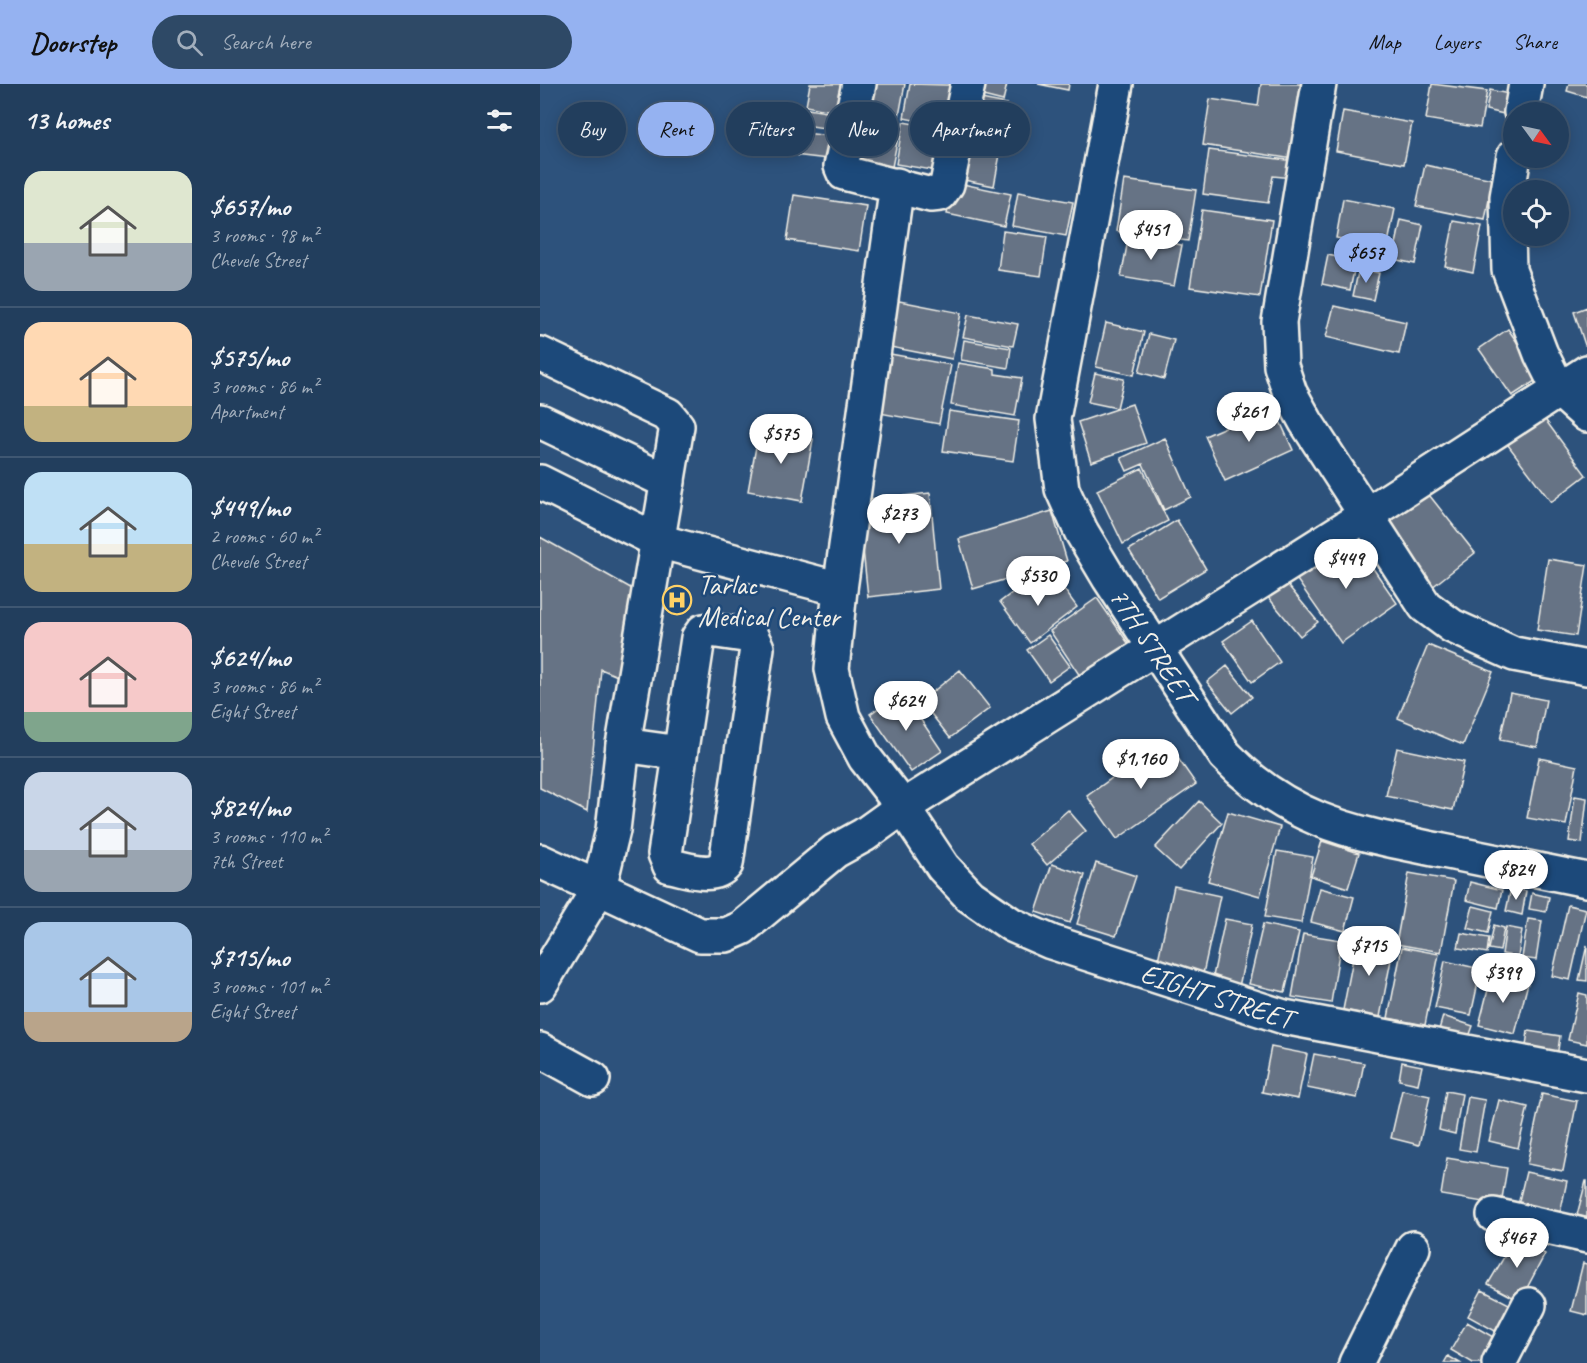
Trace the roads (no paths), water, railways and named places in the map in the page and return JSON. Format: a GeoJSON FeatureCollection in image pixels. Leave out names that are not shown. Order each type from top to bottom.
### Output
{"type":"FeatureCollection","features":[{"type":"Feature","properties":{"kind":"street"},"geometry":{"type":"LineString","coordinates":[[859,84],[841,166],[844,173],[857,179],[897,185],[931,195],[940,194],[947,184],[969,84]]}},
{"type":"Feature","properties":{"kind":"street","name":"7TH STREET"},"geometry":{"type":"LineString","coordinates":[[1116,84],[1053,419],[1062,489],[1081,531],[1225,755],[1246,777],[1274,798],[1317,820],[1361,834],[1587,880]]}},
{"type":"Feature","properties":{"kind":"street"},"geometry":{"type":"LineString","coordinates":[[1319,84],[1279,322],[1281,366],[1290,393],[1306,422],[1425,606],[1452,626],[1514,654],[1587,668]]}},
{"type":"Feature","properties":{"kind":"street"},"geometry":{"type":"LineString","coordinates":[[1523,102],[1526,84]]}},
{"type":"Feature","properties":{"kind":"street"},"geometry":{"type":"LineString","coordinates":[[1512,168],[1506,197],[1509,270],[1541,354],[1559,390],[1587,415]]}},
{"type":"Feature","properties":{"kind":"street","name":"EIGHT STREET"},"geometry":{"type":"LineString","coordinates":[[897,185],[840,589],[832,669],[843,717],[866,758],[903,807],[943,867],[970,896],[1012,925],[1052,942],[1284,1017],[1587,1075]]}},
{"type":"Feature","properties":{"kind":"street"},"geometry":{"type":"LineString","coordinates":[[540,354],[668,415],[677,426],[623,745],[613,830],[599,888],[540,985]]}},
{"type":"Feature","properties":{"kind":"street"},"geometry":{"type":"LineString","coordinates":[[540,861],[700,935],[726,935],[742,928],[835,851],[864,835],[903,807],[1366,515],[1587,372]]}},
{"type":"Feature","properties":{"kind":"street"},"geometry":{"type":"LineString","coordinates":[[540,421],[668,482]]}},
{"type":"Feature","properties":{"kind":"street"},"geometry":{"type":"LineString","coordinates":[[540,482],[658,541],[840,589]]}},
{"type":"Feature","properties":{"kind":"street"},"geometry":{"type":"LineString","coordinates":[[710,630],[751,636],[757,648],[726,864],[721,870],[712,873],[670,866],[665,854],[680,753],[698,638],[703,631],[710,630]]}},
{"type":"Feature","properties":{"kind":"street"},"geometry":{"type":"LineString","coordinates":[[623,745],[680,753]]}},
{"type":"Feature","properties":{"kind":"street"},"geometry":{"type":"LineString","coordinates":[[540,1050],[593,1079]]}},
{"type":"Feature","properties":{"kind":"street"},"geometry":{"type":"LineString","coordinates":[[1494,1215],[1587,1236]]}},
{"type":"Feature","properties":{"kind":"street"},"geometry":{"type":"LineString","coordinates":[[1356,1363],[1413,1248]]}},
{"type":"Feature","properties":{"kind":"street"},"geometry":{"type":"LineString","coordinates":[[1499,1363],[1529,1305]]}},
{"type":"Feature","properties":{"kind":"place","name":"Tarlac Medical Center"},"geometry":{"type":"Point","coordinates":[677,600]}}]}
